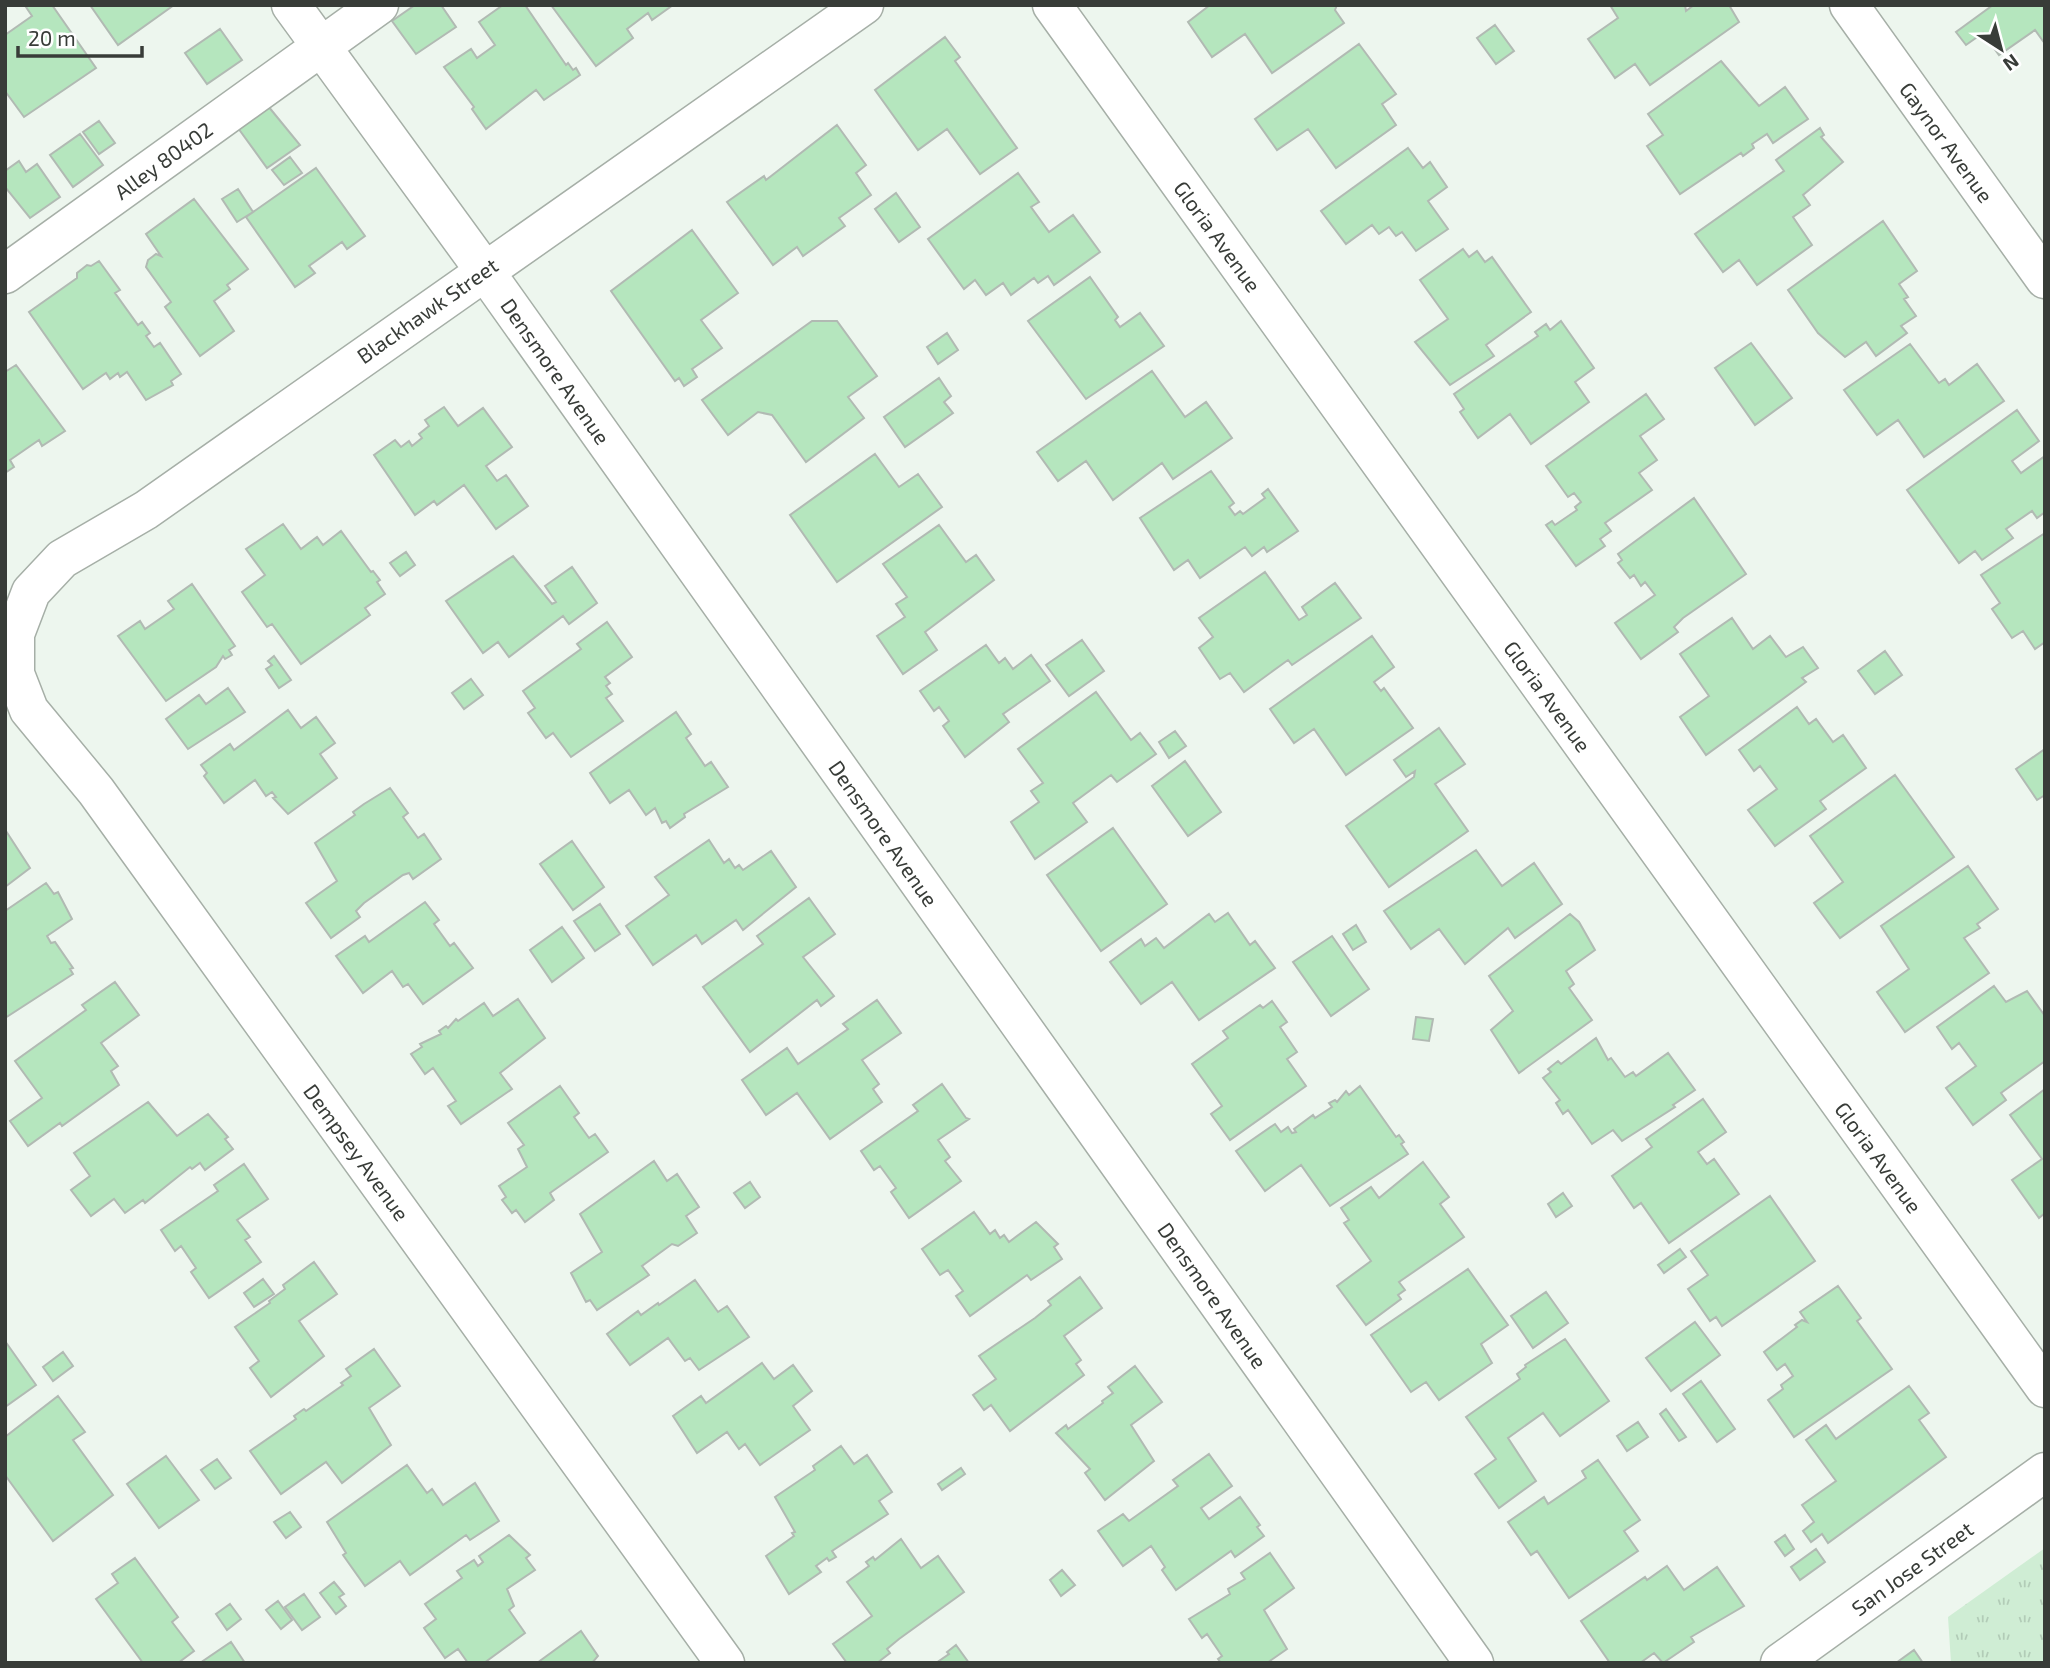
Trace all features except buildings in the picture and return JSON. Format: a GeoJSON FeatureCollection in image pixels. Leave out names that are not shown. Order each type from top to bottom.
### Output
{"type":"FeatureCollection","features":[{"type":"Feature","properties":{"kind":"street","name":"Densmore Avenue"},"geometry":{"type":"LineString","coordinates":[[291,5],[484,270],[1474,1663]]}},
{"type":"Feature","properties":{"kind":"street","name":"Alley 80402"},"geometry":{"type":"LineString","coordinates":[[5,274],[379,5]]}},
{"type":"Feature","properties":{"kind":"street","name":"Blackhawk Street"},"geometry":{"type":"LineString","coordinates":[[15,634],[31,592],[62,559],[146,510],[864,5]]}},
{"type":"Feature","properties":{"kind":"street","name":"Gloria Avenue"},"geometry":{"type":"LineString","coordinates":[[1052,5],[2045,1388]]}},
{"type":"Feature","properties":{"kind":"street","name":"Gaynor Avenue"},"geometry":{"type":"LineString","coordinates":[[1849,5],[2045,279]]}},
{"type":"Feature","properties":{"kind":"street","name":"Dempsey Avenue"},"geometry":{"type":"LineString","coordinates":[[15,634],[15,674],[29,710],[104,801],[725,1663]]}},
{"type":"Feature","properties":{"kind":"street","name":"San Jose Street"},"geometry":{"type":"LineString","coordinates":[[1780,1663],[2045,1472]]}},
{"type":"Feature","properties":{"kind":"green space"},"geometry":{"type":"Polygon","coordinates":[[[2045,1548],[2045,1663],[1951,1663],[1948,1617],[2045,1548]]]}}]}
